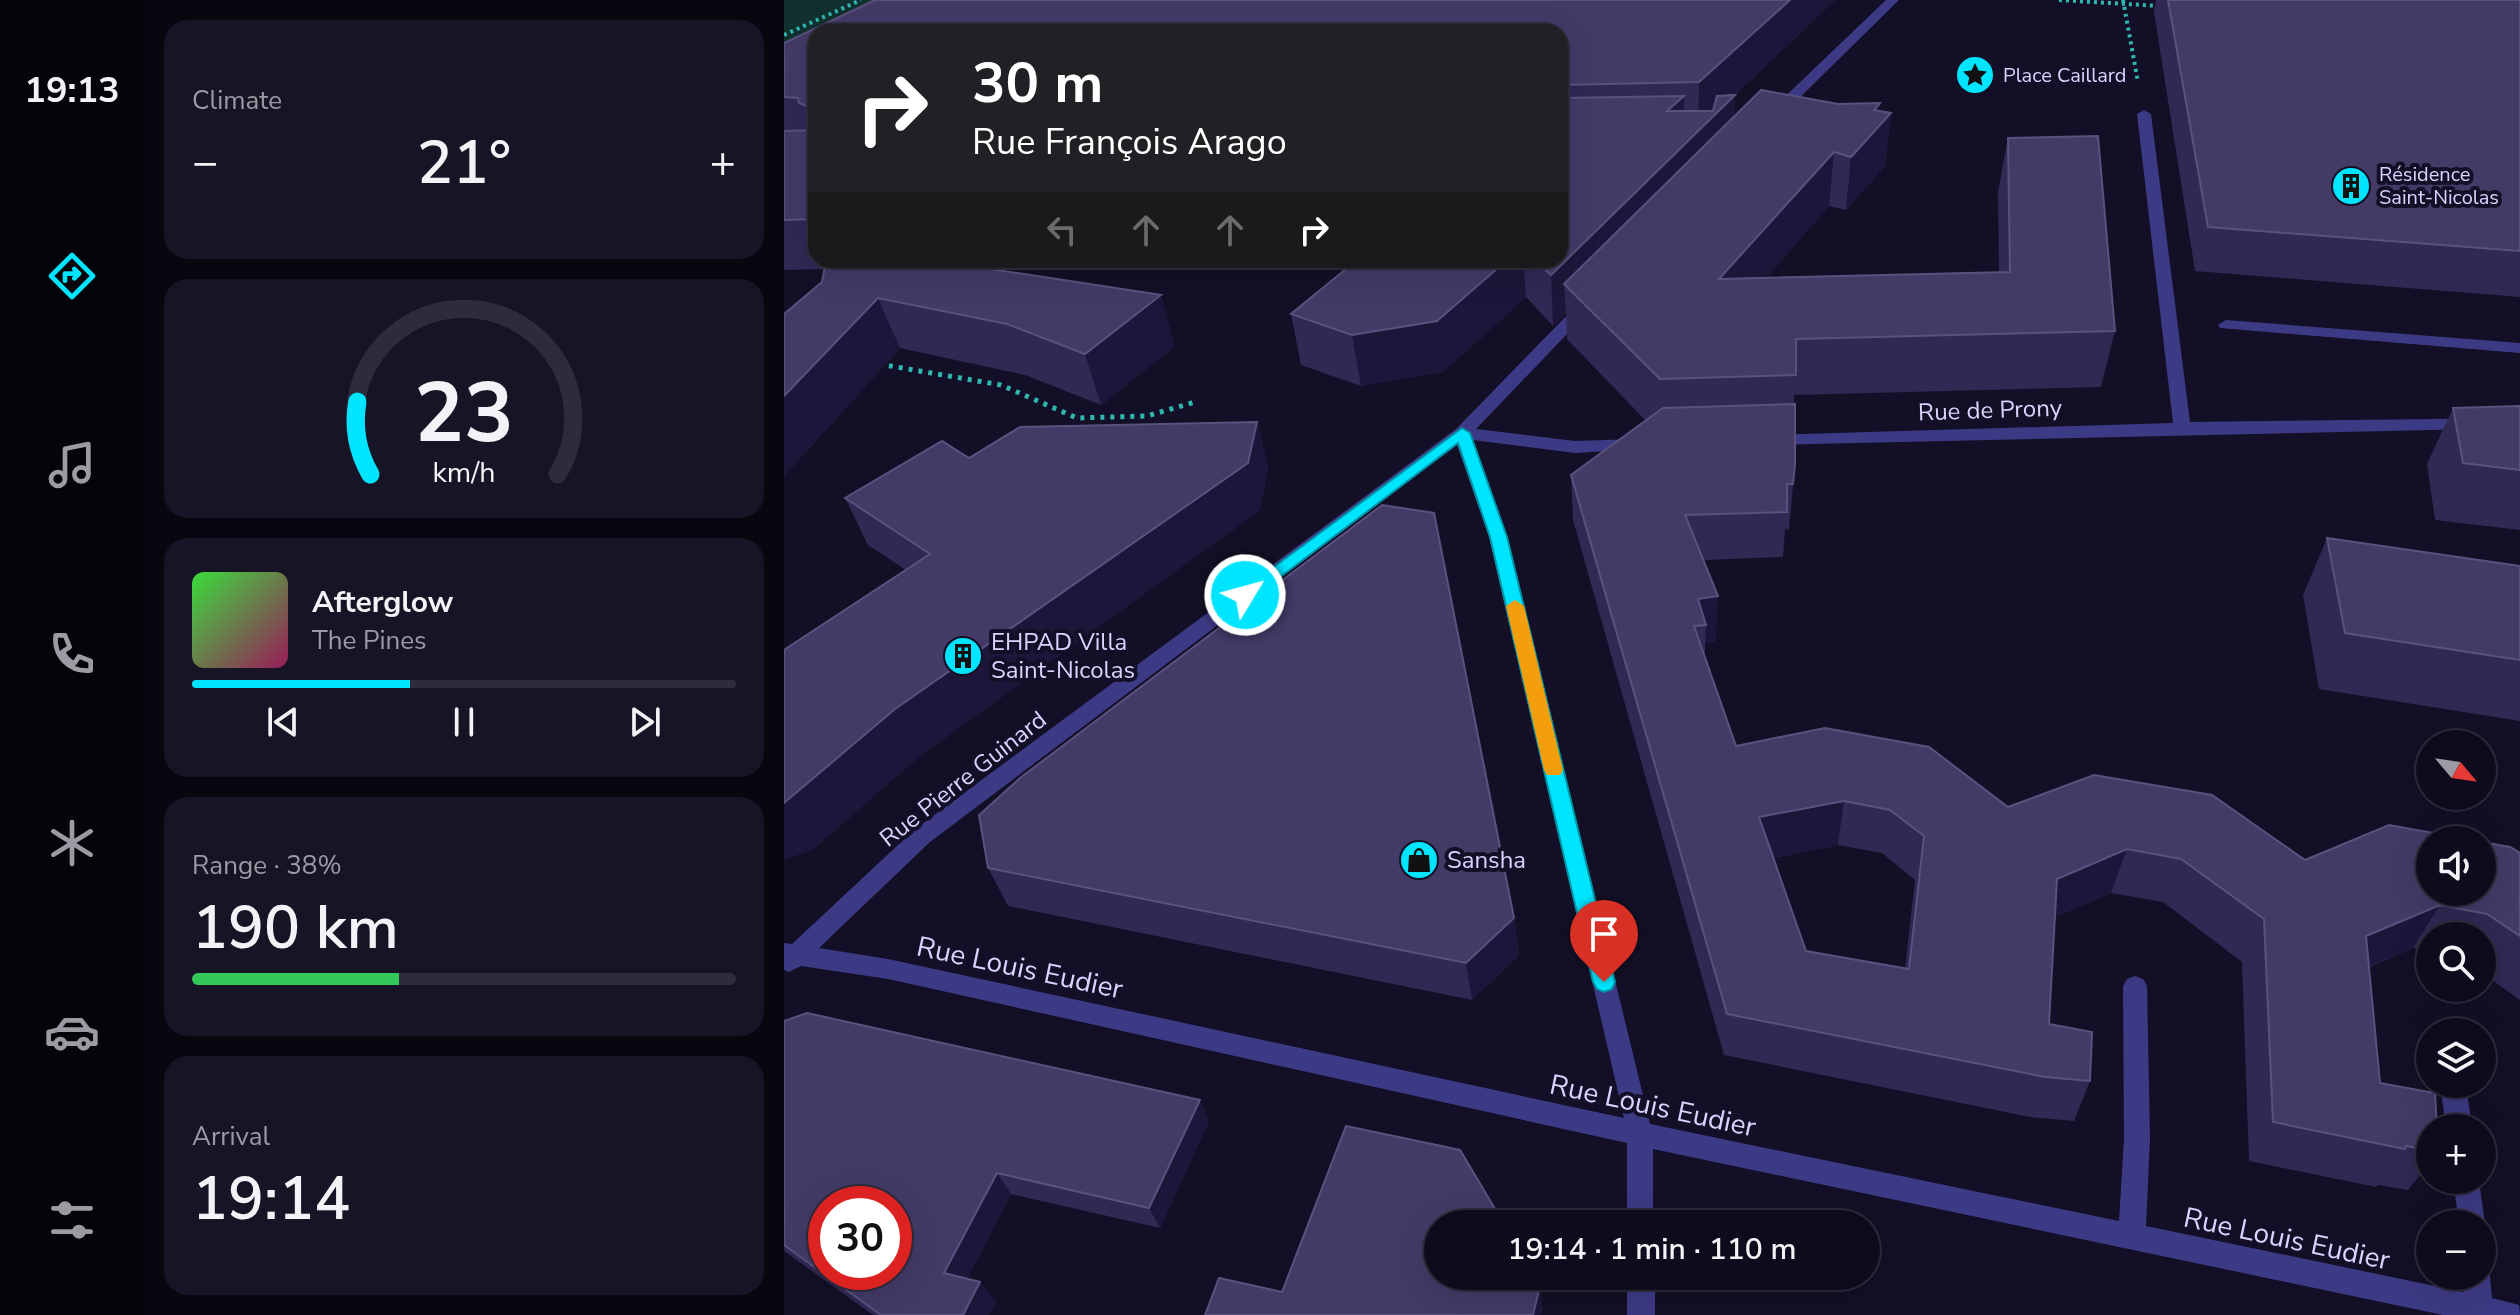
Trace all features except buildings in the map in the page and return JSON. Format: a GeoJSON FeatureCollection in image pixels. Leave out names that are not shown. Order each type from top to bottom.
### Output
{"type":"FeatureCollection","features":[{"type":"Feature","properties":{"kind":"street"},"geometry":{"type":"LineString","coordinates":[[1763,125],[1893,0]]}},
{"type":"Feature","properties":{"kind":"street"},"geometry":{"type":"LineString","coordinates":[[2144,114],[2182,428]]}},
{"type":"Feature","properties":{"kind":"street","name":"Rue Pierre Guinard"},"geometry":{"type":"LineString","coordinates":[[788,959],[922,836],[1462,433],[1598,293]]}},
{"type":"Feature","properties":{"kind":"street"},"geometry":{"type":"LineString","coordinates":[[2226,325],[2520,348]]}},
{"type":"Feature","properties":{"kind":"street","name":"Rue de Prony"},"geometry":{"type":"LineString","coordinates":[[1751,442],[2182,428],[2520,423]]}},
{"type":"Feature","properties":{"kind":"street"},"geometry":{"type":"LineString","coordinates":[[1640,1210],[1640,1134],[1498,537],[1462,433],[1575,447],[1656,444]]}},
{"type":"Feature","properties":{"kind":"street","name":"Rue Louis Eudier"},"geometry":{"type":"LineString","coordinates":[[788,959],[888,969],[1640,1134],[2509,1315]]}},
{"type":"Feature","properties":{"kind":"street"},"geometry":{"type":"LineString","coordinates":[[2132,1236],[2137,1139],[2135,986]]}},
{"type":"Feature","properties":{"kind":"street"},"geometry":{"type":"LineString","coordinates":[[1641,1290],[1641,1315]]}},
{"type":"Feature","properties":{"kind":"street"},"geometry":{"type":"LineString","coordinates":[[2477,1290],[2479,1308]]}},
{"type":"Feature","properties":{"kind":"path"},"geometry":{"type":"LineString","coordinates":[[808,24],[861,0]]}},
{"type":"Feature","properties":{"kind":"path"},"geometry":{"type":"LineString","coordinates":[[2059,0],[2171,7]]}},
{"type":"Feature","properties":{"kind":"path"},"geometry":{"type":"LineString","coordinates":[[2123,2],[2144,114]]}},
{"type":"Feature","properties":{"kind":"path"},"geometry":{"type":"LineString","coordinates":[[784,35],[808,24]]}},
{"type":"Feature","properties":{"kind":"path"},"geometry":{"type":"LineString","coordinates":[[867,361],[1001,385],[1077,418],[1147,416],[1195,402]]}},
{"type":"Feature","properties":{"kind":"green space"},"geometry":{"type":"Polygon","coordinates":[[[784,0],[909,0],[839,24],[808,24],[808,39],[784,60],[784,0]]]}},
{"type":"Feature","properties":{"kind":"slow traffic"},"geometry":{"type":"LineString","coordinates":[[1515,606],[1554,770]]}},
{"type":"Feature","properties":{"kind":"place","name":"Place Caillard"},"geometry":{"type":"Point","coordinates":[1975,75]}},
{"type":"Feature","properties":{"kind":"place","name":"Résidence Saint-Nicolas"},"geometry":{"type":"Point","coordinates":[2351,186]}},
{"type":"Feature","properties":{"kind":"place","name":"EHPAD Villa Saint-Nicolas"},"geometry":{"type":"Point","coordinates":[963,656]}},
{"type":"Feature","properties":{"kind":"place","name":"Sansha"},"geometry":{"type":"Point","coordinates":[1419,860]}},
{"type":"Feature","properties":{"kind":"route"},"geometry":{"type":"LineString","coordinates":[[1245,595],[1462,433],[1498,537],[1604,982]]}}]}
